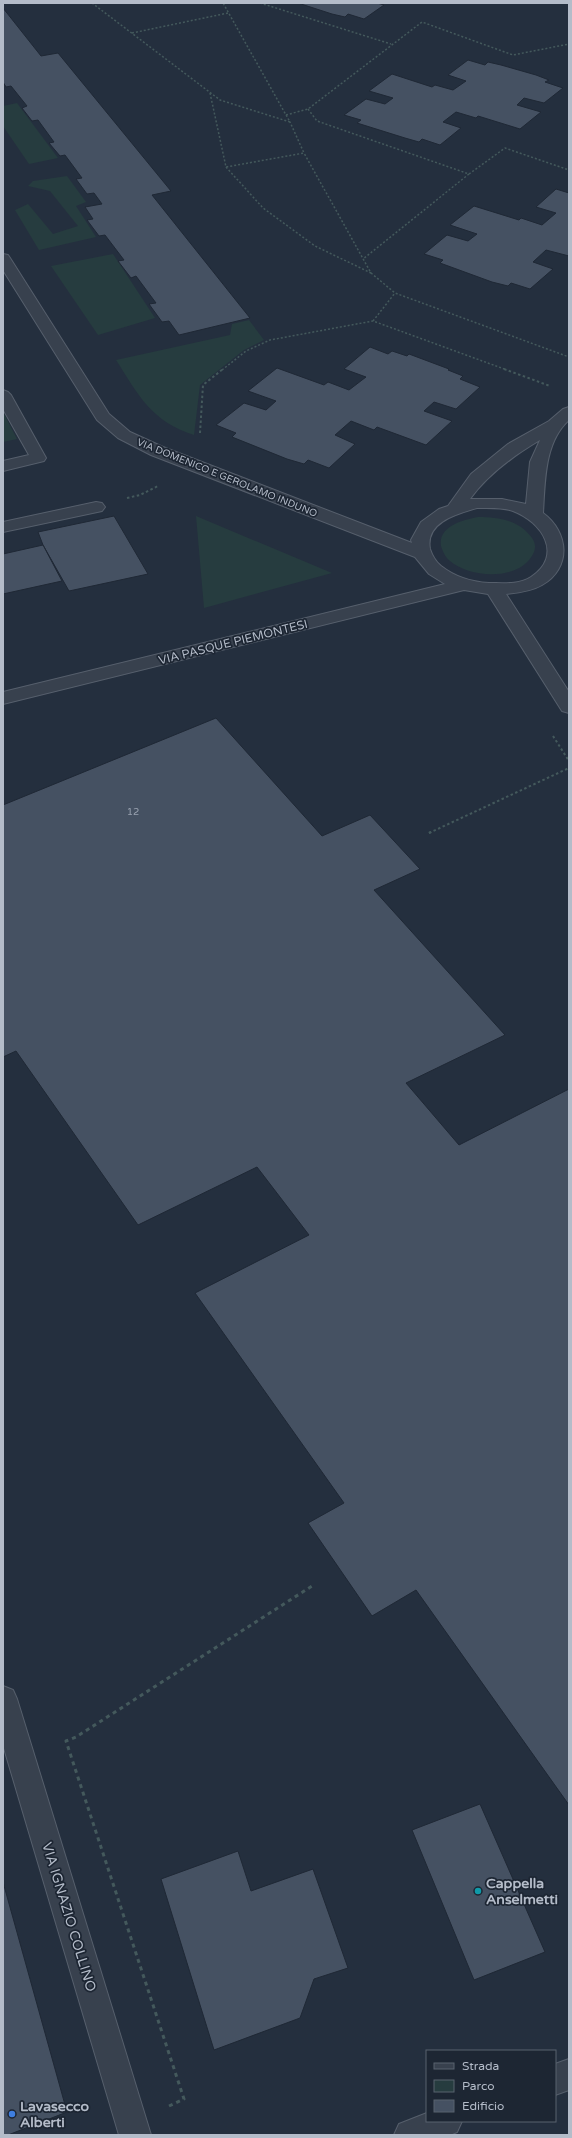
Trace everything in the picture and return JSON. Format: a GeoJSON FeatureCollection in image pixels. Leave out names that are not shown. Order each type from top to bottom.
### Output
{"type":"FeatureCollection","features":[{"type":"Feature","properties":{"kind":"street","name":"VIA DOMENICO E GEROLAMO INDUNO"},"geometry":{"type":"LineString","coordinates":[[3,258],[104,418],[124,435],[140,444],[197,467],[421,553]]}},
{"type":"Feature","properties":{"kind":"street"},"geometry":{"type":"LineString","coordinates":[[456,507],[477,478],[514,448],[555,424],[569,412]]}},
{"type":"Feature","properties":{"kind":"street"},"geometry":{"type":"LineString","coordinates":[[534,514],[538,462],[555,424]]}},
{"type":"Feature","properties":{"kind":"street"},"geometry":{"type":"LineString","coordinates":[[476,503],[496,503],[516,507],[534,514],[548,523],[558,535],[564,565],[535,582],[515,588],[494,590],[463,586],[444,578],[429,566],[421,553],[419,539],[425,526],[438,515],[456,507],[476,503]]}},
{"type":"Feature","properties":{"kind":"street"},"geometry":{"type":"LineString","coordinates":[[3,527],[96,507]]}},
{"type":"Feature","properties":{"kind":"street","name":"VIA PASQUE PIEMONTESI"},"geometry":{"type":"LineString","coordinates":[[3,698],[463,586]]}},
{"type":"Feature","properties":{"kind":"street"},"geometry":{"type":"LineString","coordinates":[[494,590],[569,708]]}},
{"type":"Feature","properties":{"kind":"street","name":"VIA IGNAZIO COLLINO"},"geometry":{"type":"LineString","coordinates":[[3,1699],[134,2129]]}},
{"type":"Feature","properties":{"kind":"street"},"geometry":{"type":"LineString","coordinates":[[556,2080],[569,2074]]}},
{"type":"Feature","properties":{"kind":"street"},"geometry":{"type":"LineString","coordinates":[[410,2135],[443,2122]]}},
{"type":"Feature","properties":{"kind":"lane"},"geometry":{"type":"LineString","coordinates":[[3,395],[38,458],[3,466]]}},
{"type":"Feature","properties":{"kind":"path"},"geometry":{"type":"LineString","coordinates":[[92,3],[220,100],[290,122]]}},
{"type":"Feature","properties":{"kind":"path"},"geometry":{"type":"LineString","coordinates":[[223,3],[290,122],[304,153],[370,273]]}},
{"type":"Feature","properties":{"kind":"path"},"geometry":{"type":"LineString","coordinates":[[260,3],[392,44]]}},
{"type":"Feature","properties":{"kind":"path"},"geometry":{"type":"LineString","coordinates":[[132,33],[228,13]]}},
{"type":"Feature","properties":{"kind":"path"},"geometry":{"type":"LineString","coordinates":[[286,115],[308,109],[422,22],[513,55],[569,44]]}},
{"type":"Feature","properties":{"kind":"path"},"geometry":{"type":"LineString","coordinates":[[210,93],[226,167],[264,208],[316,246],[370,273],[395,293],[569,358]]}},
{"type":"Feature","properties":{"kind":"path"},"geometry":{"type":"LineString","coordinates":[[308,109],[317,121],[469,174]]}},
{"type":"Feature","properties":{"kind":"path"},"geometry":{"type":"LineString","coordinates":[[363,259],[469,174],[505,148],[569,170]]}},
{"type":"Feature","properties":{"kind":"path"},"geometry":{"type":"LineString","coordinates":[[226,167],[304,153]]}},
{"type":"Feature","properties":{"kind":"path"},"geometry":{"type":"LineString","coordinates":[[373,320],[395,293]]}},
{"type":"Feature","properties":{"kind":"path"},"geometry":{"type":"LineString","coordinates":[[96,507],[140,495],[197,467],[203,385],[246,351],[270,340],[373,320],[554,388]]}},
{"type":"Feature","properties":{"kind":"path"},"geometry":{"type":"LineString","coordinates":[[429,833],[569,768]]}},
{"type":"Feature","properties":{"kind":"path"},"geometry":{"type":"LineString","coordinates":[[134,2129],[184,2099],[66,1741],[76,1737],[312,1586]]}},
{"type":"Feature","properties":{"kind":"green space"},"geometry":{"type":"Polygon","coordinates":[[[17,103],[58,158],[29,164],[3,126],[3,106],[17,103]]]}},
{"type":"Feature","properties":{"kind":"green space"},"geometry":{"type":"Polygon","coordinates":[[[67,176],[86,202],[76,206],[96,237],[39,250],[15,210],[28,204],[53,234],[78,226],[50,191],[28,186],[33,181],[67,176]]]}},
{"type":"Feature","properties":{"kind":"green space"},"geometry":{"type":"Polygon","coordinates":[[[113,254],[155,318],[98,335],[51,266],[113,254]]]}},
{"type":"Feature","properties":{"kind":"green space"},"geometry":{"type":"Polygon","coordinates":[[[249,320],[264,340],[244,350],[200,385],[194,435],[179,429],[156,415],[139,396],[116,360],[230,335],[232,324],[249,320]]]}},
{"type":"Feature","properties":{"kind":"green space"},"geometry":{"type":"Polygon","coordinates":[[[3,412],[17,439],[3,442],[3,412]]]}},
{"type":"Feature","properties":{"kind":"green space"},"geometry":{"type":"Polygon","coordinates":[[[196,516],[332,573],[204,608],[196,516]]]}},
{"type":"Feature","properties":{"kind":"green space"},"geometry":{"type":"Polygon","coordinates":[[[478,517],[508,521],[521,527],[527,532],[533,540],[535,546],[534,552],[528,561],[519,568],[508,572],[483,574],[459,567],[448,559],[441,546],[443,533],[459,522],[478,517]]]}},
{"type":"Feature","properties":{"kind":"building"},"geometry":{"type":"Polygon","coordinates":[[[298,3],[377,3],[384,5],[364,19],[348,14],[345,17],[332,14],[298,3]]]}},
{"type":"Feature","properties":{"kind":"building"},"geometry":{"type":"Polygon","coordinates":[[[3,8],[41,56],[58,53],[171,191],[152,195],[250,318],[179,335],[169,321],[162,322],[149,304],[156,303],[136,276],[131,278],[118,261],[124,260],[105,235],[99,236],[87,220],[93,219],[85,207],[102,204],[94,193],[87,194],[76,179],[82,178],[65,155],[60,156],[49,143],[54,142],[38,120],[32,121],[22,108],[27,106],[11,86],[6,87],[3,82],[3,8]]]}},
{"type":"Feature","properties":{"kind":"building"},"geometry":{"type":"Polygon","coordinates":[[[468,60],[485,65],[488,62],[536,75],[549,80],[545,82],[563,88],[544,103],[524,98],[517,105],[541,112],[520,129],[478,116],[476,118],[456,112],[443,122],[461,128],[440,145],[422,139],[419,142],[357,123],[361,120],[344,115],[366,99],[385,104],[393,98],[369,91],[392,74],[432,87],[435,85],[453,90],[466,81],[448,75],[468,60]]]}},
{"type":"Feature","properties":{"kind":"building"},"geometry":{"type":"Polygon","coordinates":[[[556,189],[569,193],[569,256],[546,250],[533,262],[553,269],[530,289],[511,283],[508,286],[492,282],[440,263],[443,260],[424,254],[447,235],[468,241],[477,234],[450,225],[474,206],[519,220],[521,218],[542,225],[556,213],[536,207],[556,189]]]}},
{"type":"Feature","properties":{"kind":"building"},"geometry":{"type":"Polygon","coordinates":[[[370,347],[388,354],[392,351],[407,356],[409,354],[449,369],[448,370],[463,376],[460,379],[480,387],[456,409],[434,402],[424,411],[452,421],[426,445],[377,427],[374,430],[351,421],[335,435],[355,444],[329,468],[308,460],[304,464],[287,459],[232,437],[236,433],[216,425],[244,403],[266,410],[276,401],[248,391],[277,368],[324,385],[328,382],[349,390],[366,377],[344,369],[370,347]]]}},
{"type":"Feature","properties":{"kind":"building"},"geometry":{"type":"Polygon","coordinates":[[[114,516],[148,574],[69,591],[43,545],[38,532],[114,516]]]}},
{"type":"Feature","properties":{"kind":"building"},"geometry":{"type":"Polygon","coordinates":[[[43,545],[62,581],[3,594],[3,554],[43,545]]]}},
{"type":"Feature","properties":{"kind":"building"},"geometry":{"type":"Polygon","coordinates":[[[216,718],[322,836],[370,815],[420,869],[374,890],[505,1035],[406,1083],[459,1145],[569,1089],[569,1805],[416,1590],[372,1616],[308,1523],[344,1503],[195,1293],[309,1235],[257,1167],[138,1225],[16,1051],[3,1057],[3,805],[216,718]]]}},
{"type":"Feature","properties":{"kind":"building","name":"Cappella Anselmetti"},"geometry":{"type":"Polygon","coordinates":[[[480,1804],[545,1952],[474,1980],[412,1830],[480,1804]]]}},
{"type":"Feature","properties":{"kind":"building"},"geometry":{"type":"Polygon","coordinates":[[[238,1851],[251,1891],[313,1869],[348,1968],[314,1979],[300,2018],[214,2050],[161,1879],[238,1851]]]}},
{"type":"Feature","properties":{"kind":"building"},"geometry":{"type":"Polygon","coordinates":[[[3,1882],[67,2112],[8,2135],[3,2135],[3,1882]]]}},
{"type":"Feature","properties":{"kind":"place","name":"Cappella Anselmetti"},"geometry":{"type":"Point","coordinates":[478,1891]}},
{"type":"Feature","properties":{"kind":"place","name":"Lavasecco Alberti"},"geometry":{"type":"Point","coordinates":[12,2114]}}]}
